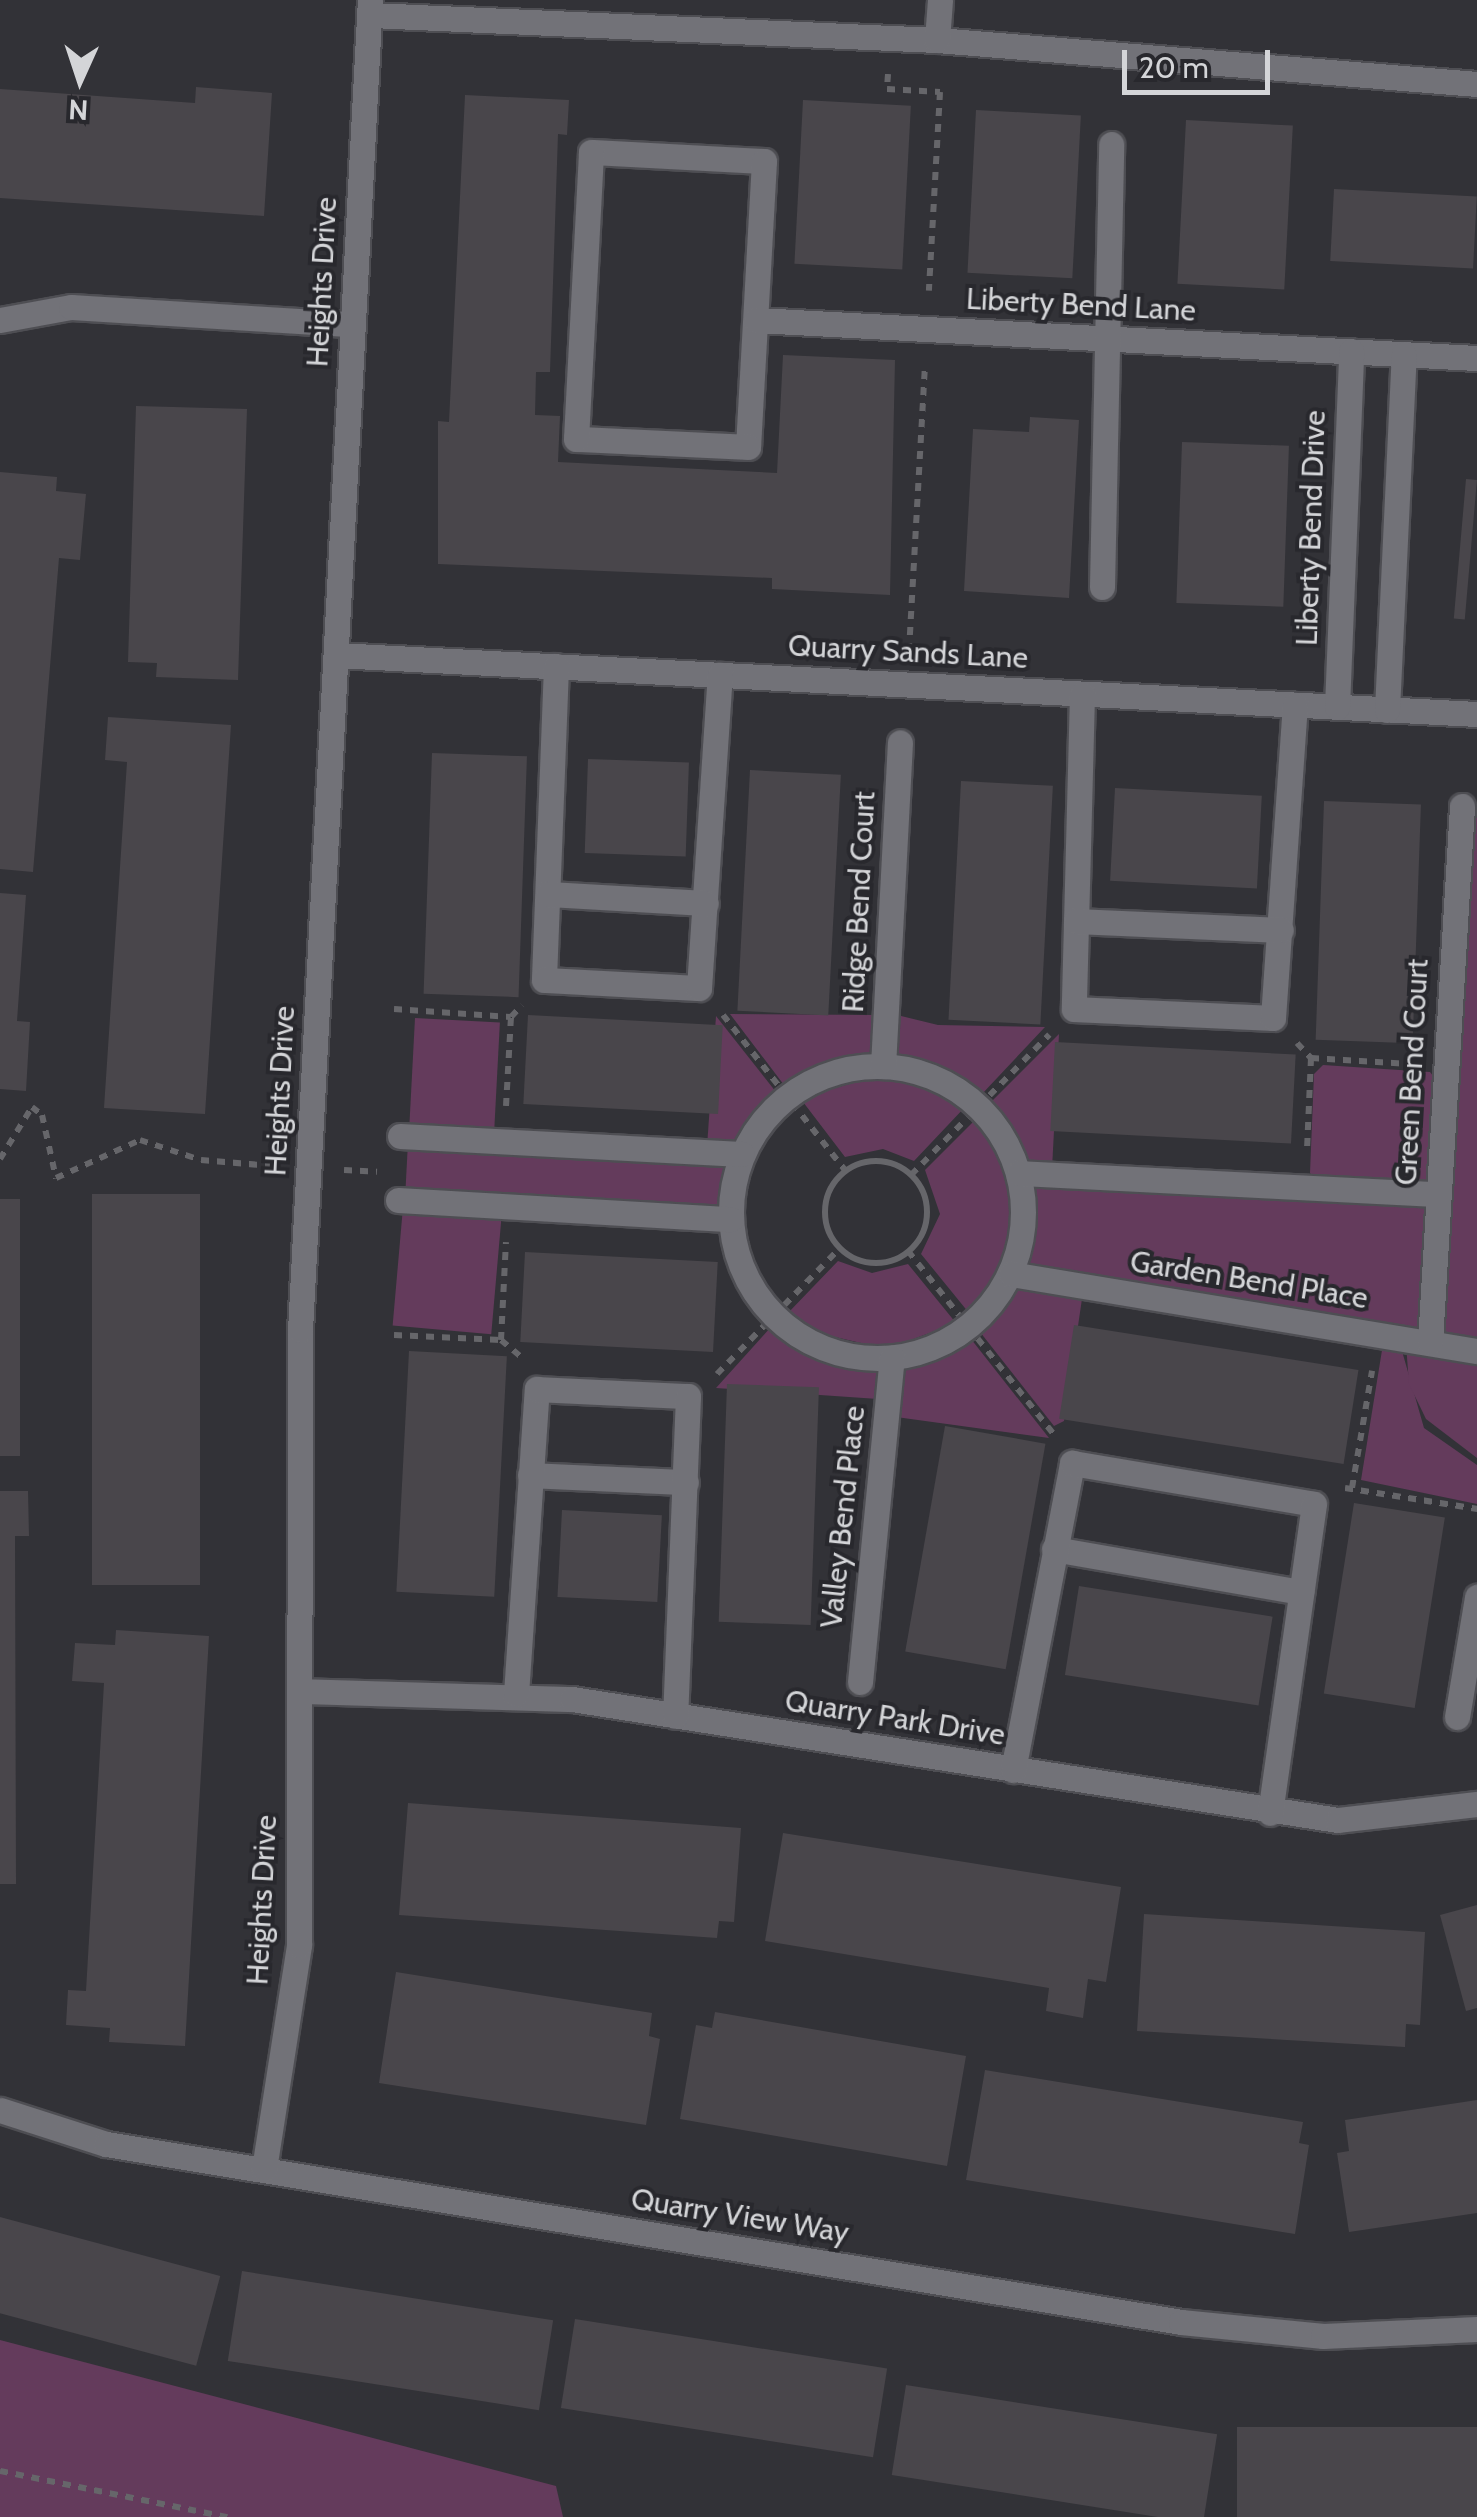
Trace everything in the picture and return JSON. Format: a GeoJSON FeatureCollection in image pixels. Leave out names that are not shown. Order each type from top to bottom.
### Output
{"type":"FeatureCollection","features":[{"type":"Feature","properties":{"kind":"street"},"geometry":{"type":"LineString","coordinates":[[937,40],[940,0]]}},
{"type":"Feature","properties":{"kind":"street"},"geometry":{"type":"LineString","coordinates":[[370,7],[937,40],[1477,84]]}},
{"type":"Feature","properties":{"kind":"street","name":"Heights Drive"},"geometry":{"type":"LineString","coordinates":[[264,2169],[299,1944],[308,1168],[370,7]]}},
{"type":"Feature","properties":{"kind":"street"},"geometry":{"type":"LineString","coordinates":[[1102,587],[1111,144]]}},
{"type":"Feature","properties":{"kind":"street"},"geometry":{"type":"LineString","coordinates":[[591,152],[764,160],[756,320],[748,448],[576,439],[591,152]]}},
{"type":"Feature","properties":{"kind":"street"},"geometry":{"type":"LineString","coordinates":[[0,320],[71,307],[351,324]]}},
{"type":"Feature","properties":{"kind":"street","name":"Liberty Bend Lane"},"geometry":{"type":"LineString","coordinates":[[756,320],[1477,358]]}},
{"type":"Feature","properties":{"kind":"street","name":"Liberty Bend Drive"},"geometry":{"type":"LineString","coordinates":[[1337,707],[1351,352]]}},
{"type":"Feature","properties":{"kind":"street"},"geometry":{"type":"LineString","coordinates":[[1388,710],[1404,354]]}},
{"type":"Feature","properties":{"kind":"street","name":"Quarry Sands Lane"},"geometry":{"type":"LineString","coordinates":[[336,655],[1477,714]]}},
{"type":"Feature","properties":{"kind":"street"},"geometry":{"type":"LineString","coordinates":[[556,666],[544,980],[698,988],[720,675]]}},
{"type":"Feature","properties":{"kind":"street"},"geometry":{"type":"LineString","coordinates":[[1082,694],[1074,1009],[1274,1018],[1295,705]]}},
{"type":"Feature","properties":{"kind":"street","name":"Ridge Bend Court"},"geometry":{"type":"LineString","coordinates":[[883,1066],[900,742]]}},
{"type":"Feature","properties":{"kind":"street","name":"Green Bend Court"},"geometry":{"type":"LineString","coordinates":[[1430,1342],[1462,806]]}},
{"type":"Feature","properties":{"kind":"street"},"geometry":{"type":"LineString","coordinates":[[548,894],[706,903]]}},
{"type":"Feature","properties":{"kind":"street"},"geometry":{"type":"LineString","coordinates":[[1076,921],[1280,930]]}},
{"type":"Feature","properties":{"kind":"street"},"geometry":{"type":"LineString","coordinates":[[883,1066],[934,1077],[978,1106],[1019,1173],[1024,1224],[1011,1274],[969,1327],[892,1358],[828,1350],[774,1317],[743,1272],[730,1219],[742,1154],[787,1096],[832,1072],[883,1066]]}},
{"type":"Feature","properties":{"kind":"street"},"geometry":{"type":"LineString","coordinates":[[400,1136],[742,1154]]}},
{"type":"Feature","properties":{"kind":"street"},"geometry":{"type":"LineString","coordinates":[[1019,1173],[1438,1194]]}},
{"type":"Feature","properties":{"kind":"street"},"geometry":{"type":"LineString","coordinates":[[398,1200],[730,1219]]}},
{"type":"Feature","properties":{"kind":"street","name":"Garden Bend Place"},"geometry":{"type":"LineString","coordinates":[[1011,1274],[1477,1351]]}},
{"type":"Feature","properties":{"kind":"street","name":"Valley Bend Place"},"geometry":{"type":"LineString","coordinates":[[860,1682],[892,1358]]}},
{"type":"Feature","properties":{"kind":"street"},"geometry":{"type":"LineString","coordinates":[[516,1694],[537,1389],[688,1396],[675,1716]]}},
{"type":"Feature","properties":{"kind":"street"},"geometry":{"type":"LineString","coordinates":[[1013,1770],[1072,1464],[1314,1504],[1270,1813]]}},
{"type":"Feature","properties":{"kind":"street"},"geometry":{"type":"LineString","coordinates":[[530,1475],[686,1482]]}},
{"type":"Feature","properties":{"kind":"street"},"geometry":{"type":"LineString","coordinates":[[1054,1549],[1301,1592]]}},
{"type":"Feature","properties":{"kind":"street"},"geometry":{"type":"LineString","coordinates":[[1457,1717],[1477,1597]]}},
{"type":"Feature","properties":{"kind":"street","name":"Quarry Park Drive"},"geometry":{"type":"LineString","coordinates":[[300,1691],[516,1694],[675,1716],[1270,1813],[1397,1818],[1477,1804]]}},
{"type":"Feature","properties":{"kind":"street","name":"Quarry View Way"},"geometry":{"type":"LineString","coordinates":[[0,2110],[106,2144],[1217,2327],[1324,2336],[1477,2329]]}},
{"type":"Feature","properties":{"kind":"path"},"geometry":{"type":"LineString","coordinates":[[504,1141],[511,1017],[544,980]]}},
{"type":"Feature","properties":{"kind":"path"},"geometry":{"type":"LineString","coordinates":[[698,988],[845,1170]]}},
{"type":"Feature","properties":{"kind":"path"},"geometry":{"type":"LineString","coordinates":[[394,1009],[511,1017]]}},
{"type":"Feature","properties":{"kind":"path"},"geometry":{"type":"LineString","coordinates":[[911,1174],[1074,1009]]}},
{"type":"Feature","properties":{"kind":"path"},"geometry":{"type":"LineString","coordinates":[[1274,1018],[1311,1058],[1446,1066]]}},
{"type":"Feature","properties":{"kind":"path"},"geometry":{"type":"LineString","coordinates":[[1306,1186],[1311,1058]]}},
{"type":"Feature","properties":{"kind":"path"},"geometry":{"type":"LineString","coordinates":[[0,1159],[32,1107],[42,1115],[56,1178],[140,1140],[201,1160],[399,1173]]}},
{"type":"Feature","properties":{"kind":"path"},"geometry":{"type":"LineString","coordinates":[[879,1161],[911,1174],[926,1223],[908,1251],[874,1264],[840,1248],[824,1208],[845,1170],[879,1161]]}},
{"type":"Feature","properties":{"kind":"path"},"geometry":{"type":"LineString","coordinates":[[501,1340],[508,1206]]}},
{"type":"Feature","properties":{"kind":"path"},"geometry":{"type":"LineString","coordinates":[[688,1396],[774,1317],[840,1248]]}},
{"type":"Feature","properties":{"kind":"path"},"geometry":{"type":"LineString","coordinates":[[908,1251],[1072,1464]]}},
{"type":"Feature","properties":{"kind":"path"},"geometry":{"type":"LineString","coordinates":[[1352,1488],[1378,1334]]}},
{"type":"Feature","properties":{"kind":"path"},"geometry":{"type":"LineString","coordinates":[[394,1335],[501,1340],[524,1359],[537,1389]]}},
{"type":"Feature","properties":{"kind":"path"},"geometry":{"type":"LineString","coordinates":[[1314,1504],[1352,1488],[1477,1509]]}},
{"type":"Feature","properties":{"kind":"path"},"geometry":{"type":"LineString","coordinates":[[0,2471],[227,2517]]}},
{"type":"Feature","properties":{"kind":"shaded area"},"geometry":{"type":"Polygon","coordinates":[[[1469,810],[1477,810],[1477,1345],[1441,1339],[1469,810]]]}},
{"type":"Feature","properties":{"kind":"shaded area"},"geometry":{"type":"Polygon","coordinates":[[[730,1014],[876,1015],[874,1053],[829,1062],[784,1085],[730,1014]]]}},
{"type":"Feature","properties":{"kind":"shaded area"},"geometry":{"type":"Polygon","coordinates":[[[897,1015],[938,1025],[1045,1027],[982,1094],[894,1055],[897,1015]]]}},
{"type":"Feature","properties":{"kind":"shaded area"},"geometry":{"type":"Polygon","coordinates":[[[716,1016],[776,1092],[734,1148],[707,1147],[716,1016]]]}},
{"type":"Feature","properties":{"kind":"shaded area"},"geometry":{"type":"Polygon","coordinates":[[[415,1018],[500,1022],[494,1134],[409,1130],[415,1018]]]}},
{"type":"Feature","properties":{"kind":"shaded area"},"geometry":{"type":"Polygon","coordinates":[[[1059,1034],[1052,1169],[1028,1167],[990,1103],[1059,1034]]]}},
{"type":"Feature","properties":{"kind":"shaded area"},"geometry":{"type":"Polygon","coordinates":[[[1323,1065],[1430,1072],[1437,1081],[1433,1179],[1424,1188],[1317,1182],[1310,1173],[1314,1074],[1323,1065]]]}},
{"type":"Feature","properties":{"kind":"shaded area"},"geometry":{"type":"Polygon","coordinates":[[[881,1075],[911,1079],[965,1107],[914,1161],[883,1149],[845,1157],[800,1098],[881,1075]]]}},
{"type":"Feature","properties":{"kind":"shaded area"},"geometry":{"type":"Polygon","coordinates":[[[977,1118],[1006,1166],[1014,1220],[1000,1272],[969,1313],[921,1254],[940,1214],[925,1170],[977,1118]]]}},
{"type":"Feature","properties":{"kind":"shaded area"},"geometry":{"type":"Polygon","coordinates":[[[408,1142],[729,1159],[726,1212],[405,1195],[408,1142]]]}},
{"type":"Feature","properties":{"kind":"shaded area"},"geometry":{"type":"Polygon","coordinates":[[[1032,1178],[1432,1204],[1420,1336],[1023,1270],[1032,1178]]]}},
{"type":"Feature","properties":{"kind":"shaded area"},"geometry":{"type":"Polygon","coordinates":[[[403,1207],[502,1216],[491,1334],[393,1326],[403,1207]]]}},
{"type":"Feature","properties":{"kind":"shaded area"},"geometry":{"type":"Polygon","coordinates":[[[838,1261],[872,1273],[908,1264],[956,1323],[887,1349],[809,1331],[787,1314],[838,1261]]]}},
{"type":"Feature","properties":{"kind":"shaded area"},"geometry":{"type":"Polygon","coordinates":[[[1018,1281],[1083,1292],[1064,1421],[1054,1426],[980,1332],[1018,1281]]]}},
{"type":"Feature","properties":{"kind":"shaded area"},"geometry":{"type":"Polygon","coordinates":[[[770,1328],[824,1361],[881,1369],[878,1399],[716,1388],[770,1328]]]}},
{"type":"Feature","properties":{"kind":"shaded area"},"geometry":{"type":"Polygon","coordinates":[[[971,1339],[1049,1438],[896,1417],[902,1368],[971,1339]]]}},
{"type":"Feature","properties":{"kind":"shaded area"},"geometry":{"type":"Polygon","coordinates":[[[1383,1344],[1400,1344],[1424,1428],[1477,1465],[1477,1504],[1361,1480],[1383,1344]]]}},
{"type":"Feature","properties":{"kind":"shaded area"},"geometry":{"type":"Polygon","coordinates":[[[1406,1344],[1477,1357],[1477,1458],[1426,1419],[1409,1384],[1406,1344]]]}},
{"type":"Feature","properties":{"kind":"shaded area"},"geometry":{"type":"Polygon","coordinates":[[[0,2340],[556,2486],[563,2517],[0,2517],[0,2340]]]}},
{"type":"Feature","properties":{"kind":"building"},"geometry":{"type":"Polygon","coordinates":[[[196,87],[272,93],[264,216],[0,198],[0,89],[195,103],[196,87]]]}},
{"type":"Feature","properties":{"kind":"building"},"geometry":{"type":"Polygon","coordinates":[[[465,95],[569,100],[567,135],[558,134],[550,372],[536,372],[535,415],[560,416],[558,462],[777,473],[783,355],[895,360],[890,595],[772,589],[772,578],[438,564],[438,421],[449,422],[465,95]]]}},
{"type":"Feature","properties":{"kind":"building"},"geometry":{"type":"Polygon","coordinates":[[[803,100],[911,106],[902,269],[794,264],[803,100]]]}},
{"type":"Feature","properties":{"kind":"building"},"geometry":{"type":"Polygon","coordinates":[[[976,110],[1081,115],[1072,278],[967,273],[976,110]]]}},
{"type":"Feature","properties":{"kind":"building"},"geometry":{"type":"Polygon","coordinates":[[[1186,120],[1293,126],[1284,289],[1177,284],[1186,120]]]}},
{"type":"Feature","properties":{"kind":"building"},"geometry":{"type":"Polygon","coordinates":[[[1334,189],[1477,196],[1473,268],[1330,261],[1334,189]]]}},
{"type":"Feature","properties":{"kind":"building"},"geometry":{"type":"Polygon","coordinates":[[[136,406],[247,409],[238,680],[156,677],[157,663],[128,662],[136,406]]]}},
{"type":"Feature","properties":{"kind":"building"},"geometry":{"type":"Polygon","coordinates":[[[1030,417],[1079,420],[1069,598],[964,591],[973,429],[1029,432],[1030,417]]]}},
{"type":"Feature","properties":{"kind":"building"},"geometry":{"type":"Polygon","coordinates":[[[1182,442],[1289,446],[1283,607],[1176,603],[1182,442]]]}},
{"type":"Feature","properties":{"kind":"building"},"geometry":{"type":"Polygon","coordinates":[[[0,472],[57,477],[56,491],[86,494],[80,560],[59,558],[33,872],[0,869],[0,472]]]}},
{"type":"Feature","properties":{"kind":"building"},"geometry":{"type":"Polygon","coordinates":[[[1466,479],[1477,480],[1465,619],[1454,618],[1466,479]]]}},
{"type":"Feature","properties":{"kind":"building"},"geometry":{"type":"Polygon","coordinates":[[[108,717],[231,725],[205,1114],[104,1108],[127,762],[105,760],[108,717]]]}},
{"type":"Feature","properties":{"kind":"building"},"geometry":{"type":"Polygon","coordinates":[[[432,753],[527,756],[519,997],[424,994],[432,753]]]}},
{"type":"Feature","properties":{"kind":"building"},"geometry":{"type":"Polygon","coordinates":[[[588,759],[689,763],[686,856],[585,853],[588,759]]]}},
{"type":"Feature","properties":{"kind":"building"},"geometry":{"type":"Polygon","coordinates":[[[750,770],[841,775],[828,1015],[737,1011],[750,770]]]}},
{"type":"Feature","properties":{"kind":"building"},"geometry":{"type":"Polygon","coordinates":[[[961,781],[1053,786],[1040,1024],[948,1020],[961,781]]]}},
{"type":"Feature","properties":{"kind":"building"},"geometry":{"type":"Polygon","coordinates":[[[1115,788],[1262,796],[1257,889],[1110,881],[1115,788]]]}},
{"type":"Feature","properties":{"kind":"building"},"geometry":{"type":"Polygon","coordinates":[[[1324,801],[1421,804],[1413,1043],[1316,1040],[1324,801]]]}},
{"type":"Feature","properties":{"kind":"building"},"geometry":{"type":"Polygon","coordinates":[[[0,893],[26,895],[17,1021],[30,1022],[26,1091],[0,1089],[0,893]]]}},
{"type":"Feature","properties":{"kind":"building"},"geometry":{"type":"Polygon","coordinates":[[[528,1015],[723,1025],[718,1114],[523,1104],[528,1015]]]}},
{"type":"Feature","properties":{"kind":"building"},"geometry":{"type":"Polygon","coordinates":[[[1055,1042],[1296,1055],[1291,1143],[1050,1131],[1055,1042]]]}},
{"type":"Feature","properties":{"kind":"building"},"geometry":{"type":"Polygon","coordinates":[[[92,1194],[200,1194],[200,1585],[92,1585],[92,1194]]]}},
{"type":"Feature","properties":{"kind":"building"},"geometry":{"type":"Polygon","coordinates":[[[0,1199],[20,1199],[20,1456],[0,1456],[0,1199]]]}},
{"type":"Feature","properties":{"kind":"building"},"geometry":{"type":"Polygon","coordinates":[[[525,1252],[718,1262],[713,1352],[520,1342],[525,1252]]]}},
{"type":"Feature","properties":{"kind":"building"},"geometry":{"type":"Polygon","coordinates":[[[1074,1325],[1358,1370],[1344,1464],[1059,1419],[1074,1325]]]}},
{"type":"Feature","properties":{"kind":"building"},"geometry":{"type":"Polygon","coordinates":[[[409,1351],[507,1356],[494,1597],[396,1592],[409,1351]]]}},
{"type":"Feature","properties":{"kind":"building"},"geometry":{"type":"Polygon","coordinates":[[[727,1384],[819,1387],[811,1625],[719,1622],[727,1384]]]}},
{"type":"Feature","properties":{"kind":"building"},"geometry":{"type":"Polygon","coordinates":[[[945,1426],[1045,1444],[1006,1669],[905,1652],[945,1426]]]}},
{"type":"Feature","properties":{"kind":"building"},"geometry":{"type":"Polygon","coordinates":[[[0,1491],[28,1491],[29,1536],[15,1536],[16,1884],[0,1884],[0,1491]]]}},
{"type":"Feature","properties":{"kind":"building"},"geometry":{"type":"Polygon","coordinates":[[[1354,1503],[1445,1517],[1415,1708],[1324,1694],[1354,1503]]]}},
{"type":"Feature","properties":{"kind":"building"},"geometry":{"type":"Polygon","coordinates":[[[562,1510],[662,1515],[657,1602],[557,1597],[562,1510]]]}},
{"type":"Feature","properties":{"kind":"building"},"geometry":{"type":"Polygon","coordinates":[[[1079,1586],[1273,1617],[1259,1706],[1065,1675],[1079,1586]]]}},
{"type":"Feature","properties":{"kind":"building"},"geometry":{"type":"Polygon","coordinates":[[[116,1630],[209,1636],[185,2046],[109,2042],[110,2028],[66,2025],[68,1990],[86,1991],[104,1683],[72,1681],[75,1643],[115,1645],[116,1630]]]}},
{"type":"Feature","properties":{"kind":"building"},"geometry":{"type":"Polygon","coordinates":[[[408,1803],[741,1828],[734,1922],[719,1921],[717,1938],[399,1915],[408,1803]]]}},
{"type":"Feature","properties":{"kind":"building"},"geometry":{"type":"Polygon","coordinates":[[[783,1833],[1121,1887],[1106,1982],[1088,1979],[1083,2018],[1046,2011],[1049,1988],[765,1941],[783,1833]]]}},
{"type":"Feature","properties":{"kind":"building"},"geometry":{"type":"Polygon","coordinates":[[[1477,1905],[1477,2008],[1466,2011],[1440,1915],[1477,1905]]]}},
{"type":"Feature","properties":{"kind":"building"},"geometry":{"type":"Polygon","coordinates":[[[1144,1914],[1425,1932],[1420,2025],[1406,2024],[1405,2047],[1137,2031],[1144,1914]]]}},
{"type":"Feature","properties":{"kind":"building"},"geometry":{"type":"Polygon","coordinates":[[[396,1972],[652,2013],[649,2036],[660,2039],[646,2125],[379,2083],[396,1972]]]}},
{"type":"Feature","properties":{"kind":"building"},"geometry":{"type":"Polygon","coordinates":[[[715,2012],[966,2056],[947,2166],[680,2119],[696,2025],[712,2028],[715,2012]]]}},
{"type":"Feature","properties":{"kind":"building"},"geometry":{"type":"Polygon","coordinates":[[[985,2070],[1303,2122],[1299,2143],[1309,2145],[1295,2234],[966,2180],[985,2070]]]}},
{"type":"Feature","properties":{"kind":"building"},"geometry":{"type":"Polygon","coordinates":[[[1477,2100],[1477,2213],[1349,2232],[1337,2153],[1349,2151],[1345,2120],[1477,2100]]]}},
{"type":"Feature","properties":{"kind":"building"},"geometry":{"type":"Polygon","coordinates":[[[0,2217],[220,2276],[196,2366],[0,2313],[0,2217]]]}},
{"type":"Feature","properties":{"kind":"building"},"geometry":{"type":"Polygon","coordinates":[[[242,2271],[553,2320],[539,2410],[228,2361],[242,2271]]]}},
{"type":"Feature","properties":{"kind":"building"},"geometry":{"type":"Polygon","coordinates":[[[575,2319],[887,2368],[873,2457],[561,2408],[575,2319]]]}},
{"type":"Feature","properties":{"kind":"building"},"geometry":{"type":"Polygon","coordinates":[[[906,2385],[1217,2434],[1204,2517],[1158,2517],[892,2475],[906,2385]]]}},
{"type":"Feature","properties":{"kind":"building"},"geometry":{"type":"Polygon","coordinates":[[[1237,2427],[1477,2427],[1477,2517],[1237,2517],[1237,2427]]]}}]}
